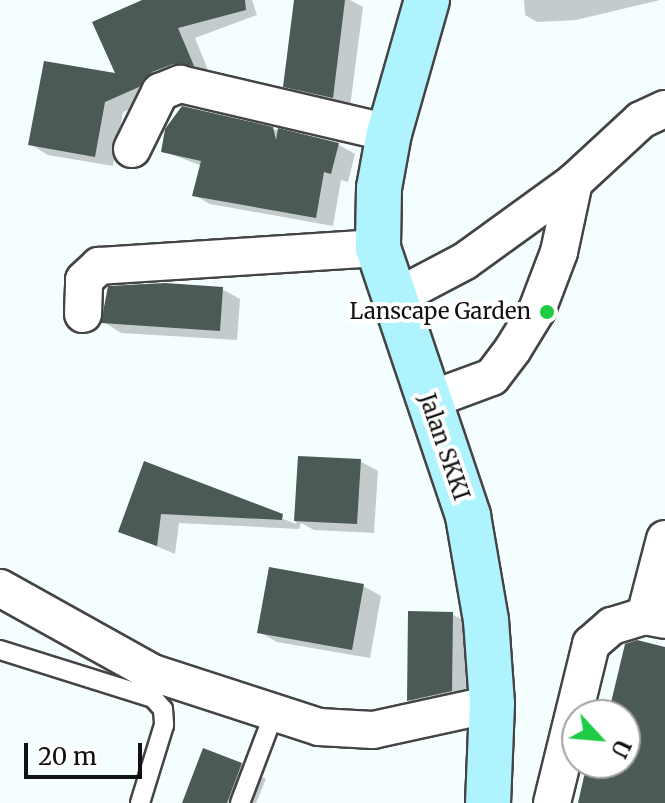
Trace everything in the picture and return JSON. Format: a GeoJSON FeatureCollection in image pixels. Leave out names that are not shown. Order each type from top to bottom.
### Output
{"type":"FeatureCollection","features":[{"type":"Feature","properties":{"kind":"main road","name":"Jalan SKKI"},"geometry":{"type":"LineString","coordinates":[[427,0],[393,115],[379,188],[378,248],[468,516],[486,620],[492,704],[488,803]]}},
{"type":"Feature","properties":{"kind":"street"},"geometry":{"type":"LineString","coordinates":[[132,149],[160,92],[180,84],[393,115]]}},
{"type":"Feature","properties":{"kind":"street"},"geometry":{"type":"LineString","coordinates":[[393,299],[465,261],[574,182],[632,127],[665,109]]}},
{"type":"Feature","properties":{"kind":"street"},"geometry":{"type":"LineString","coordinates":[[427,401],[492,377],[513,349],[537,310],[559,252],[574,182]]}},
{"type":"Feature","properties":{"kind":"street"},"geometry":{"type":"LineString","coordinates":[[83,314],[84,280],[99,266],[378,248]]}},
{"type":"Feature","properties":{"kind":"street"},"geometry":{"type":"LineString","coordinates":[[552,803],[591,644],[612,626],[655,618],[665,539]]}},
{"type":"Feature","properties":{"kind":"street"},"geometry":{"type":"LineString","coordinates":[[0,588],[153,673],[273,716],[319,727],[373,730],[492,704]]}},
{"type":"Feature","properties":{"kind":"lane"},"geometry":{"type":"LineString","coordinates":[[0,650],[153,698],[163,709],[164,725],[140,803]]}},
{"type":"Feature","properties":{"kind":"lane"},"geometry":{"type":"LineString","coordinates":[[240,803],[273,716]]}},
{"type":"Feature","properties":{"kind":"building"},"geometry":{"type":"Polygon","coordinates":[[[142,0],[245,0],[246,10],[178,28],[194,66],[173,64],[152,72],[139,87],[105,102],[95,157],[28,145],[44,61],[115,73],[92,22],[142,0]]]}},
{"type":"Feature","properties":{"kind":"building"},"geometry":{"type":"Polygon","coordinates":[[[294,0],[345,0],[333,98],[283,87],[294,0]]]}},
{"type":"Feature","properties":{"kind":"building"},"geometry":{"type":"Polygon","coordinates":[[[182,106],[273,127],[276,140],[278,128],[339,143],[331,174],[324,172],[316,218],[192,196],[201,161],[161,152],[165,129],[182,106]]]}},
{"type":"Feature","properties":{"kind":"building"},"geometry":{"type":"Polygon","coordinates":[[[165,283],[223,287],[220,331],[101,323],[108,286],[165,283]]]}},
{"type":"Feature","properties":{"kind":"building"},"geometry":{"type":"Polygon","coordinates":[[[298,456],[361,459],[357,524],[294,521],[298,456]]]}},
{"type":"Feature","properties":{"kind":"building"},"geometry":{"type":"Polygon","coordinates":[[[144,461],[283,514],[282,520],[161,514],[157,546],[118,532],[144,461]]]}},
{"type":"Feature","properties":{"kind":"building"},"geometry":{"type":"Polygon","coordinates":[[[269,567],[364,584],[352,650],[257,633],[269,567]]]}},
{"type":"Feature","properties":{"kind":"building"},"geometry":{"type":"Polygon","coordinates":[[[408,611],[453,612],[452,691],[407,701],[408,611]]]}},
{"type":"Feature","properties":{"kind":"building"},"geometry":{"type":"Polygon","coordinates":[[[637,640],[665,647],[665,803],[578,803],[583,779],[641,779],[641,699],[612,699],[625,644],[637,640]]]}},
{"type":"Feature","properties":{"kind":"building"},"geometry":{"type":"Polygon","coordinates":[[[203,748],[242,763],[227,803],[182,803],[203,748]]]}},
{"type":"Feature","properties":{"kind":"place","name":"Lanscape Garden"},"geometry":{"type":"Point","coordinates":[547,312]}}]}
